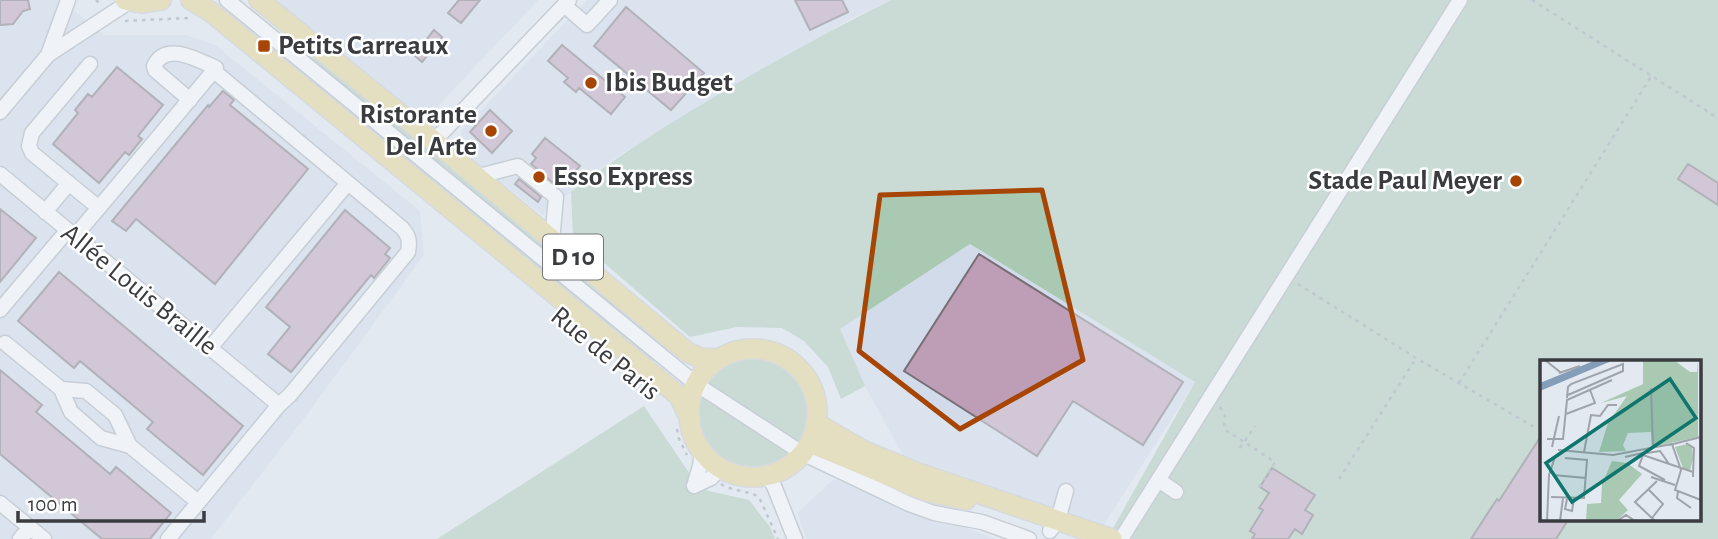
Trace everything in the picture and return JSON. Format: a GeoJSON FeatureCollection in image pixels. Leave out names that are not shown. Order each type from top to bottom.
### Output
{"type":"FeatureCollection","features":[{"type":"Feature","properties":{"kind":"main road"},"geometry":{"type":"LineString","coordinates":[[123,6],[161,0]]}},
{"type":"Feature","properties":{"kind":"main road","name":"D 10"},"geometry":{"type":"LineString","coordinates":[[260,0],[434,141]]}},
{"type":"Feature","properties":{"kind":"main road","name":"Rue de Paris"},"geometry":{"type":"LineString","coordinates":[[192,9],[211,12],[679,396],[683,422]]}},
{"type":"Feature","properties":{"kind":"main road","name":"Rue de Paris"},"geometry":{"type":"LineString","coordinates":[[434,141],[687,352],[701,358],[719,359]]}},
{"type":"Feature","properties":{"kind":"main road"},"geometry":{"type":"LineString","coordinates":[[753,349],[772,352],[788,360],[802,372],[812,387],[817,405],[816,423],[806,448],[787,467],[764,483],[708,467],[694,436],[683,422],[696,384],[702,374],[719,359],[735,352],[753,349]]}},
{"type":"Feature","properties":{"kind":"main road"},"geometry":{"type":"LineString","coordinates":[[816,423],[864,451],[1054,525],[1073,539]]}},
{"type":"Feature","properties":{"kind":"main road"},"geometry":{"type":"LineString","coordinates":[[806,448],[925,491],[1112,539]]}},
{"type":"Feature","properties":{"kind":"street"},"geometry":{"type":"LineString","coordinates":[[48,55],[68,0]]}},
{"type":"Feature","properties":{"kind":"street"},"geometry":{"type":"LineString","coordinates":[[228,0],[696,384],[806,448],[922,510],[971,519],[1028,539]]}},
{"type":"Feature","properties":{"kind":"street"},"geometry":{"type":"LineString","coordinates":[[434,141],[566,2],[587,25],[610,0]]}},
{"type":"Feature","properties":{"kind":"street"},"geometry":{"type":"LineString","coordinates":[[1121,539],[1160,481],[1460,0]]}},
{"type":"Feature","properties":{"kind":"street"},"geometry":{"type":"LineString","coordinates":[[0,112],[48,55],[123,6]]}},
{"type":"Feature","properties":{"kind":"street"},"geometry":{"type":"LineString","coordinates":[[0,310],[99,208],[190,100],[216,68],[182,53],[163,55],[154,66],[156,70],[190,100]]}},
{"type":"Feature","properties":{"kind":"street"},"geometry":{"type":"LineString","coordinates":[[90,64],[32,133],[30,139],[32,153],[99,208]]}},
{"type":"Feature","properties":{"kind":"street"},"geometry":{"type":"LineString","coordinates":[[168,539],[408,252],[408,235],[214,71]]}},
{"type":"Feature","properties":{"kind":"street"},"geometry":{"type":"LineString","coordinates":[[475,177],[518,166],[556,197],[552,241]]}},
{"type":"Feature","properties":{"kind":"street","name":"Allée Louis Braille"},"geometry":{"type":"LineString","coordinates":[[0,174],[279,405]]}},
{"type":"Feature","properties":{"kind":"street"},"geometry":{"type":"LineString","coordinates":[[45,212],[69,183]]}},
{"type":"Feature","properties":{"kind":"street"},"geometry":{"type":"LineString","coordinates":[[210,348],[348,183]]}},
{"type":"Feature","properties":{"kind":"street"},"geometry":{"type":"LineString","coordinates":[[5,343],[61,389],[71,412],[101,438],[130,446],[198,502]]}},
{"type":"Feature","properties":{"kind":"street"},"geometry":{"type":"LineString","coordinates":[[61,389],[86,391],[115,415],[130,446]]}},
{"type":"Feature","properties":{"kind":"street"},"geometry":{"type":"LineString","coordinates":[[1160,481],[1176,492]]}},
{"type":"Feature","properties":{"kind":"street"},"geometry":{"type":"LineString","coordinates":[[764,483],[774,486],[795,539]]}},
{"type":"Feature","properties":{"kind":"street"},"geometry":{"type":"LineString","coordinates":[[1054,525],[1066,491]]}},
{"type":"Feature","properties":{"kind":"street"},"geometry":{"type":"LineString","coordinates":[[0,503],[44,539]]}},
{"type":"Feature","properties":{"kind":"street"},"geometry":{"type":"LineString","coordinates":[[20,539],[30,527]]}},
{"type":"Feature","properties":{"kind":"path"},"geometry":{"type":"LineString","coordinates":[[1532,0],[1718,118]]}},
{"type":"Feature","properties":{"kind":"path"},"geometry":{"type":"LineString","coordinates":[[123,6],[123,21],[192,9]]}},
{"type":"Feature","properties":{"kind":"path"},"geometry":{"type":"LineString","coordinates":[[1459,383],[1651,75]]}},
{"type":"Feature","properties":{"kind":"path"},"geometry":{"type":"LineString","coordinates":[[1298,284],[1416,358],[1540,429]]}},
{"type":"Feature","properties":{"kind":"path"},"geometry":{"type":"LineString","coordinates":[[1339,479],[1416,358]]}},
{"type":"Feature","properties":{"kind":"path"},"geometry":{"type":"LineString","coordinates":[[1221,407],[1225,416],[1224,429],[1275,461],[1257,491]]}},
{"type":"Feature","properties":{"kind":"path","name":"Rue de Paris"},"geometry":{"type":"LineString","coordinates":[[683,422],[681,444],[708,467]]}},
{"type":"Feature","properties":{"kind":"path"},"geometry":{"type":"LineString","coordinates":[[1240,448],[1255,426]]}},
{"type":"Feature","properties":{"kind":"path"},"geometry":{"type":"LineString","coordinates":[[708,467],[729,489],[758,496]]}},
{"type":"Feature","properties":{"kind":"path"},"geometry":{"type":"LineString","coordinates":[[764,483],[758,496],[778,539]]}},
{"type":"Feature","properties":{"kind":"highlighted area"},"geometry":{"type":"Polygon","coordinates":[[[1042,190],[1083,360],[960,429],[859,351],[880,195],[1042,190]]]}},
{"type":"Feature","properties":{"kind":"shaded area"},"geometry":{"type":"Polygon","coordinates":[[[0,0],[61,0],[104,35],[186,35],[215,45],[420,211],[424,255],[211,539],[0,539],[0,0]]]}},
{"type":"Feature","properties":{"kind":"shaded area"},"geometry":{"type":"Polygon","coordinates":[[[271,0],[538,0],[421,124],[271,0]]]}},
{"type":"Feature","properties":{"kind":"shaded area"},"geometry":{"type":"Polygon","coordinates":[[[587,0],[892,0],[852,18],[613,159],[542,215],[461,149],[461,131],[587,0]]]}},
{"type":"Feature","properties":{"kind":"shaded area"},"geometry":{"type":"Polygon","coordinates":[[[970,244],[1195,382],[1103,526],[903,455],[865,386],[839,329],[970,244]]]}},
{"type":"Feature","properties":{"kind":"shaded area"},"geometry":{"type":"Polygon","coordinates":[[[834,479],[996,539],[807,539],[797,513],[834,479]]]}},
{"type":"Feature","properties":{"kind":"green space"},"geometry":{"type":"Polygon","coordinates":[[[892,0],[1718,0],[1718,539],[1133,539],[1112,530],[1195,382],[970,244],[840,329],[865,386],[841,399],[828,367],[804,341],[782,328],[737,327],[690,337],[573,236],[571,192],[687,113],[892,0]]]}},
{"type":"Feature","properties":{"kind":"green space"},"geometry":{"type":"Polygon","coordinates":[[[302,43],[667,343],[663,349],[297,49],[302,43]]]}},
{"type":"Feature","properties":{"kind":"green space"},"geometry":{"type":"Polygon","coordinates":[[[289,59],[654,360],[650,365],[284,64],[289,59]]]}},
{"type":"Feature","properties":{"kind":"green space"},"geometry":{"type":"Polygon","coordinates":[[[761,357],[787,369],[803,390],[808,415],[800,443],[707,383],[730,363],[761,357]]]}},
{"type":"Feature","properties":{"kind":"green space"},"geometry":{"type":"Polygon","coordinates":[[[701,395],[791,453],[774,463],[756,466],[738,464],[722,457],[709,446],[700,432],[697,415],[701,395]]]}},
{"type":"Feature","properties":{"kind":"green space"},"geometry":{"type":"Polygon","coordinates":[[[644,406],[700,489],[749,500],[770,527],[775,539],[437,539],[644,406]]]}},
{"type":"Feature","properties":{"kind":"building"},"geometry":{"type":"Polygon","coordinates":[[[0,0],[28,0],[30,9],[23,11],[13,24],[0,25],[0,0]]]}},
{"type":"Feature","properties":{"kind":"building"},"geometry":{"type":"Polygon","coordinates":[[[459,0],[480,0],[461,23],[448,13],[459,0]]]}},
{"type":"Feature","properties":{"kind":"building"},"geometry":{"type":"Polygon","coordinates":[[[795,0],[842,0],[848,12],[810,30],[795,0]]]}},
{"type":"Feature","properties":{"kind":"building"},"geometry":{"type":"Polygon","coordinates":[[[626,7],[704,73],[671,110],[594,46],[626,7]]]}},
{"type":"Feature","properties":{"kind":"building"},"geometry":{"type":"Polygon","coordinates":[[[434,30],[442,37],[422,62],[414,55],[434,30]]]}},
{"type":"Feature","properties":{"kind":"building","name":"Ibis Budget"},"geometry":{"type":"Polygon","coordinates":[[[562,45],[625,97],[611,114],[579,88],[576,92],[564,82],[568,78],[548,61],[562,45]]]}},
{"type":"Feature","properties":{"kind":"building"},"geometry":{"type":"Polygon","coordinates":[[[117,67],[163,105],[138,136],[142,139],[129,155],[125,152],[99,183],[53,144],[78,113],[75,110],[88,94],[92,97],[117,67]]]}},
{"type":"Feature","properties":{"kind":"building"},"geometry":{"type":"Polygon","coordinates":[[[223,91],[234,100],[230,105],[308,169],[215,284],[136,219],[126,231],[112,221],[208,105],[209,107],[223,91]]]}},
{"type":"Feature","properties":{"kind":"building","name":"Ristorante Del Arte"},"geometry":{"type":"Polygon","coordinates":[[[490,110],[512,131],[492,153],[470,132],[490,110]]]}},
{"type":"Feature","properties":{"kind":"building"},"geometry":{"type":"Polygon","coordinates":[[[545,138],[580,166],[566,182],[559,176],[553,183],[531,164],[536,158],[532,154],[545,138]]]}},
{"type":"Feature","properties":{"kind":"building"},"geometry":{"type":"Polygon","coordinates":[[[1688,164],[1718,183],[1718,205],[1678,179],[1688,164]]]}},
{"type":"Feature","properties":{"kind":"building"},"geometry":{"type":"Polygon","coordinates":[[[519,179],[541,197],[538,202],[515,184],[519,179]]]}},
{"type":"Feature","properties":{"kind":"building"},"geometry":{"type":"Polygon","coordinates":[[[0,209],[36,238],[0,282],[0,209]]]}},
{"type":"Feature","properties":{"kind":"building"},"geometry":{"type":"Polygon","coordinates":[[[345,210],[390,248],[385,254],[390,258],[374,278],[371,275],[291,372],[268,354],[290,327],[266,307],[345,210]]]}},
{"type":"Feature","properties":{"kind":"building"},"geometry":{"type":"Polygon","coordinates":[[[979,254],[1183,382],[1143,445],[1073,401],[1037,456],[904,371],[979,254]]]}},
{"type":"Feature","properties":{"kind":"building"},"geometry":{"type":"Polygon","coordinates":[[[59,272],[243,426],[203,475],[147,429],[153,422],[80,361],[74,368],[18,321],[59,272]]]}},
{"type":"Feature","properties":{"kind":"building"},"geometry":{"type":"Polygon","coordinates":[[[0,370],[42,405],[36,412],[110,474],[116,467],[171,513],[150,539],[102,539],[0,454],[0,370]]]}},
{"type":"Feature","properties":{"kind":"building"},"geometry":{"type":"Polygon","coordinates":[[[1540,438],[1540,522],[1567,522],[1556,539],[1471,539],[1497,499],[1499,501],[1540,438]]]}},
{"type":"Feature","properties":{"kind":"building"},"geometry":{"type":"Polygon","coordinates":[[[1272,468],[1315,495],[1305,510],[1313,515],[1302,534],[1295,529],[1288,539],[1252,539],[1255,534],[1250,531],[1263,510],[1259,508],[1269,493],[1260,487],[1272,468]]]}},
{"type":"Feature","properties":{"kind":"place","name":"Petits Carreaux"},"geometry":{"type":"Point","coordinates":[264,46]}},
{"type":"Feature","properties":{"kind":"place","name":"Ibis Budget"},"geometry":{"type":"Point","coordinates":[591,83]}},
{"type":"Feature","properties":{"kind":"place","name":"Ristorante Del Arte"},"geometry":{"type":"Point","coordinates":[491,131]}},
{"type":"Feature","properties":{"kind":"place","name":"Esso Express"},"geometry":{"type":"Point","coordinates":[539,177]}},
{"type":"Feature","properties":{"kind":"place","name":"Stade Paul Meyer"},"geometry":{"type":"Point","coordinates":[1516,181]}}]}
